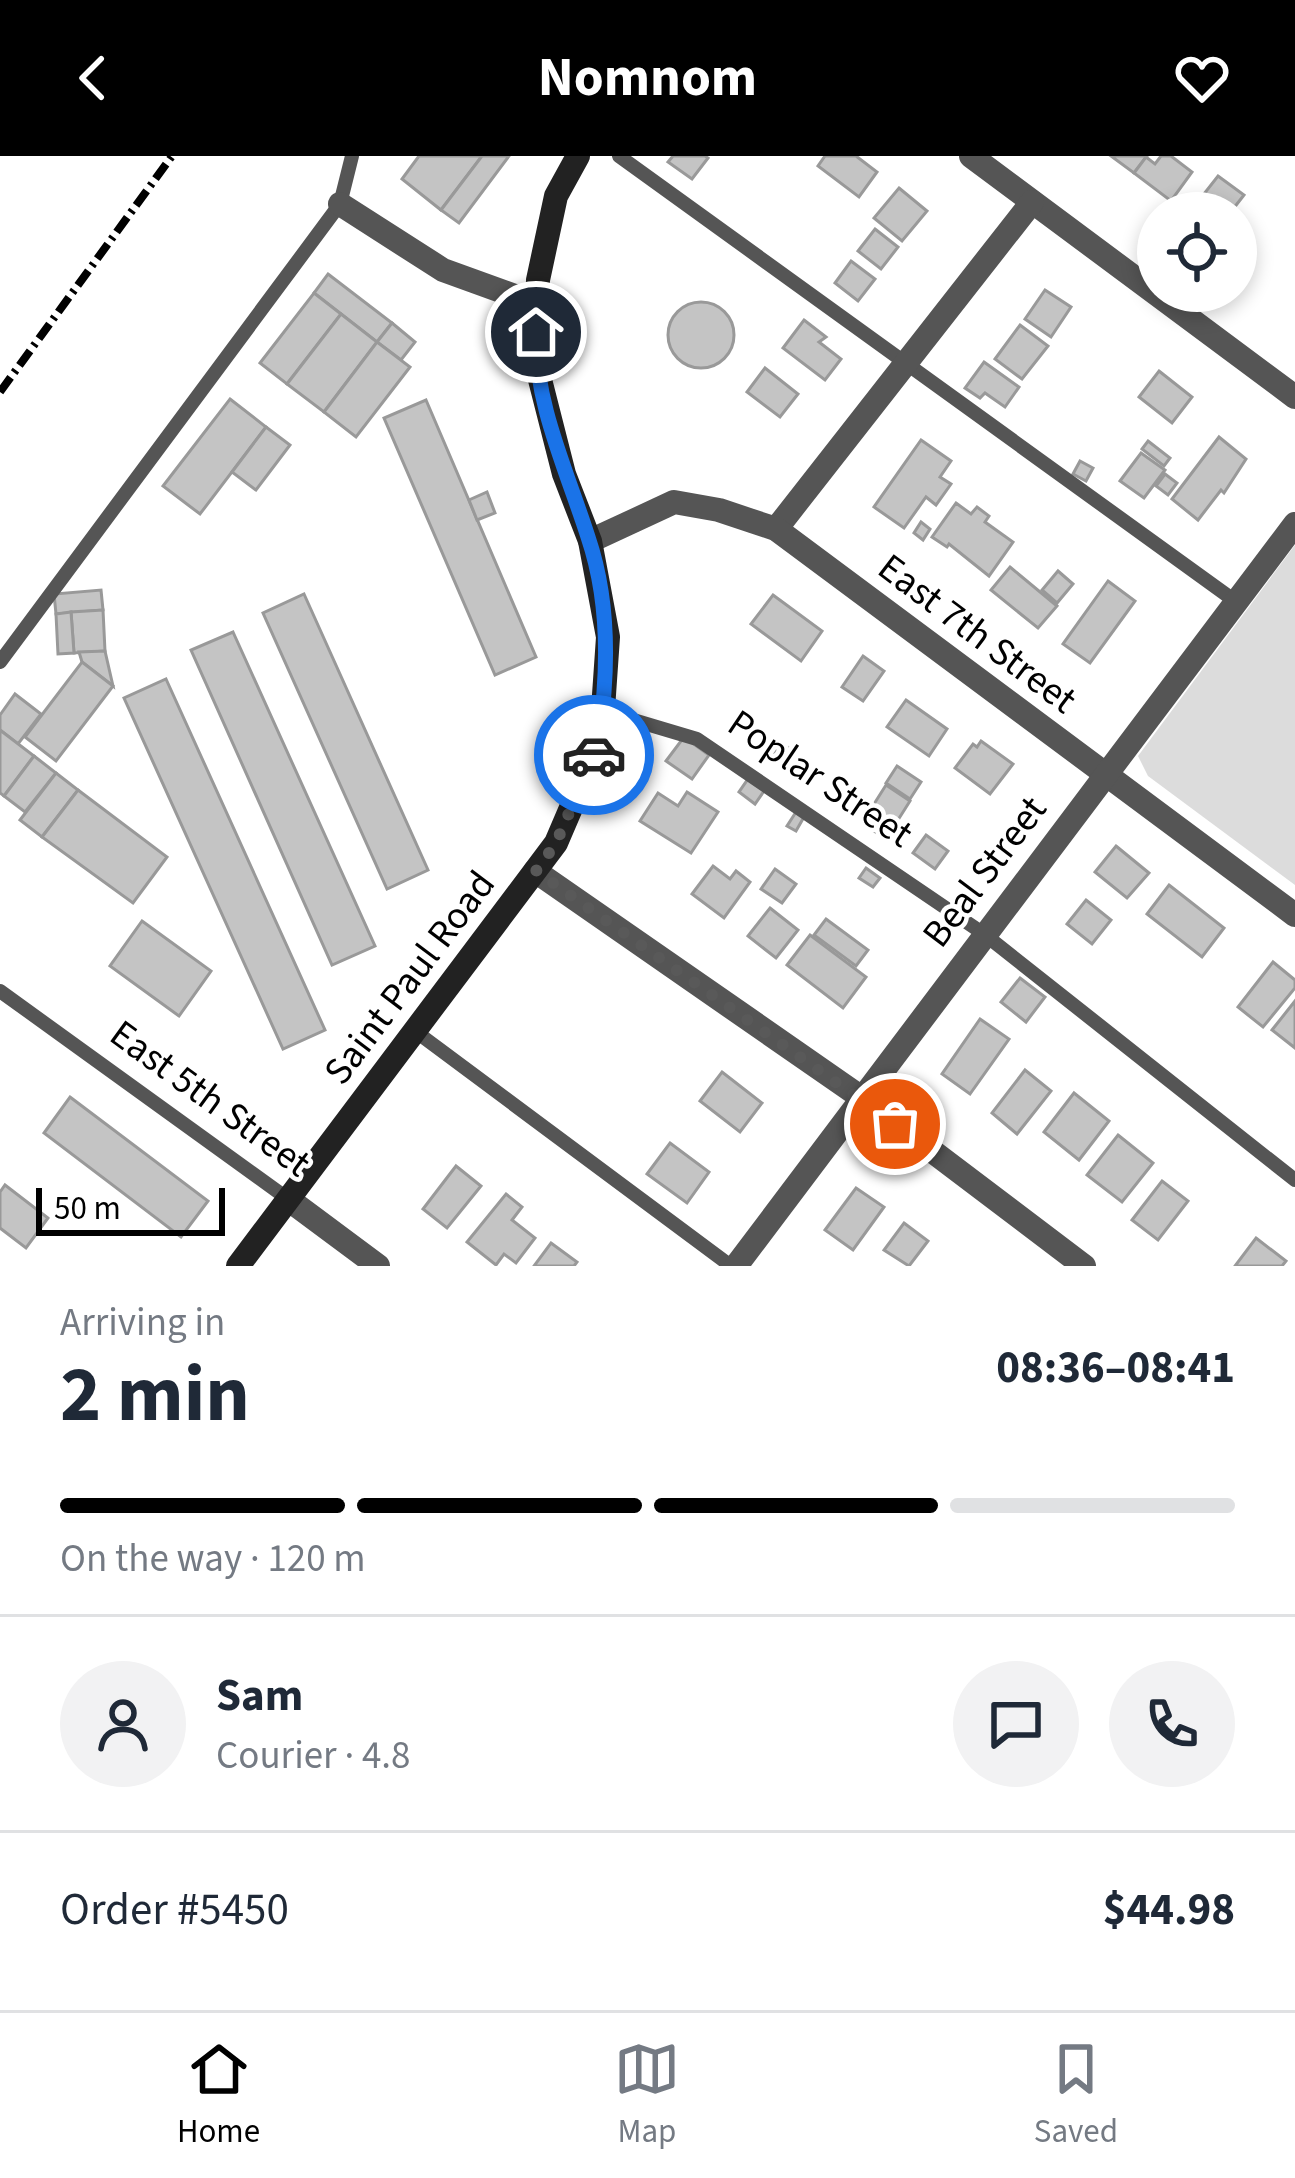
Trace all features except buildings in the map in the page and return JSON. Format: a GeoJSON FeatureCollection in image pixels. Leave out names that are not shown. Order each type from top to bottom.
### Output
{"type":"FeatureCollection","features":[{"type":"Feature","properties":{"kind":"main road","name":"Saint Paul Road"},"geometry":{"type":"LineString","coordinates":[[238,1266],[556,843],[601,738],[608,637],[590,541],[564,473],[535,360],[538,280],[556,196],[578,156]]}},
{"type":"Feature","properties":{"kind":"street"},"geometry":{"type":"LineString","coordinates":[[971,156],[1295,397]]}},
{"type":"Feature","properties":{"kind":"street"},"geometry":{"type":"LineString","coordinates":[[776,529],[1032,202]]}},
{"type":"Feature","properties":{"kind":"street"},"geometry":{"type":"LineString","coordinates":[[340,204],[443,270],[537,304]]}},
{"type":"Feature","properties":{"kind":"street","name":"East 7th Street"},"geometry":{"type":"LineString","coordinates":[[590,541],[674,502],[719,510],[776,529],[1295,915]]}},
{"type":"Feature","properties":{"kind":"street","name":"Beal Street"},"geometry":{"type":"LineString","coordinates":[[734,1266],[1295,524]]}},
{"type":"Feature","properties":{"kind":"street"},"geometry":{"type":"LineString","coordinates":[[536,871],[862,1098],[1084,1266]]}},
{"type":"Feature","properties":{"kind":"street","name":"East 5th Street"},"geometry":{"type":"LineString","coordinates":[[288,1199],[378,1266]]}},
{"type":"Feature","properties":{"kind":"lane"},"geometry":{"type":"LineString","coordinates":[[0,662],[340,204],[352,156]]}},
{"type":"Feature","properties":{"kind":"lane"},"geometry":{"type":"LineString","coordinates":[[619,156],[1235,602]]}},
{"type":"Feature","properties":{"kind":"lane","name":"Poplar Street"},"geometry":{"type":"LineString","coordinates":[[603,711],[697,739],[984,934],[1295,1180]]}},
{"type":"Feature","properties":{"kind":"lane","name":"East 5th Street"},"geometry":{"type":"LineString","coordinates":[[0,991],[288,1199]]}},
{"type":"Feature","properties":{"kind":"lane"},"geometry":{"type":"LineString","coordinates":[[415,1031],[734,1266]]}},
{"type":"Feature","properties":{"kind":"shaded area"},"geometry":{"type":"Polygon","coordinates":[[[1295,545],[1295,885],[1148,776],[1138,756],[1295,545]]]}},
{"type":"Feature","properties":{"kind":"railway"},"geometry":{"type":"LineString","coordinates":[[0,392],[172,156]]}},
{"type":"Feature","properties":{"kind":"way so far"},"geometry":{"type":"LineString","coordinates":[[594,755],[556,843],[536,871],[895,1124]]}},
{"type":"Feature","properties":{"kind":"route"},"geometry":{"type":"LineString","coordinates":[[536,332],[535,360],[564,473],[590,541],[608,637],[601,738],[594,755]]}}]}
